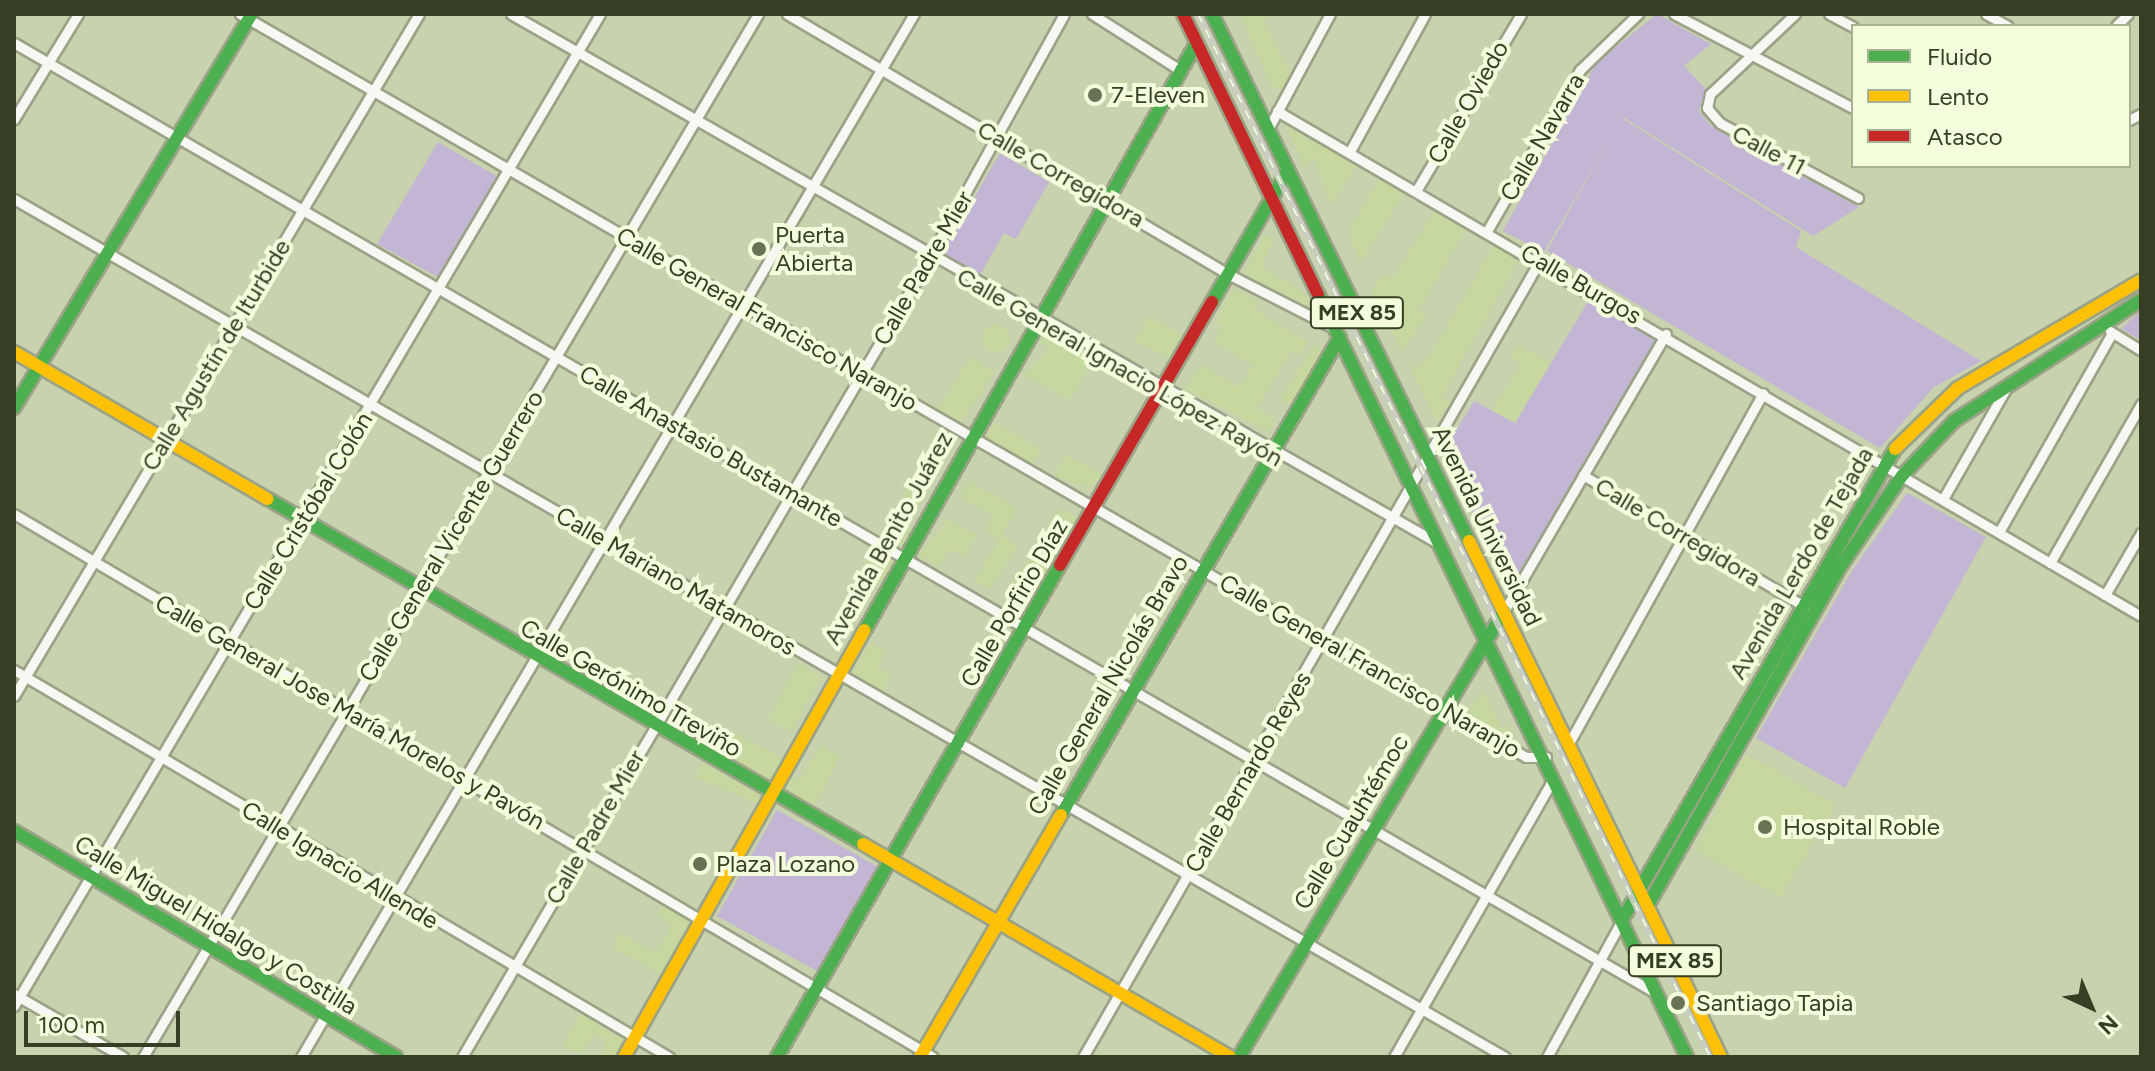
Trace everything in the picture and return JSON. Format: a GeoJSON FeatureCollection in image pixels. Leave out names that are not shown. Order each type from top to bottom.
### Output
{"type":"FeatureCollection","features":[{"type":"Feature","properties":{"kind":"main road","name":"Avenida Universidad"},"geometry":{"type":"LineString","coordinates":[[1183,14],[1488,636],[1687,1057]]}},
{"type":"Feature","properties":{"kind":"main road"},"geometry":{"type":"LineString","coordinates":[[14,408],[179,139],[247,16]]}},
{"type":"Feature","properties":{"kind":"main road","name":"Avenida Universidad"},"geometry":{"type":"LineString","coordinates":[[1217,17],[1268,129],[1721,1057]]}},
{"type":"Feature","properties":{"kind":"main road","name":"Avenida Benito Juárez"},"geometry":{"type":"LineString","coordinates":[[624,1057],[1104,197],[1196,44]]}},
{"type":"Feature","properties":{"kind":"main road","name":"Calle Porfirio Díaz"},"geometry":{"type":"LineString","coordinates":[[777,1057],[1288,170]]}},
{"type":"Feature","properties":{"kind":"main road","name":"Avenida Lerdo de Tejada"},"geometry":{"type":"LineString","coordinates":[[1622,920],[1881,463],[1958,388],[2141,280]]}},
{"type":"Feature","properties":{"kind":"main road","name":"Avenida Lerdo de Tejada"},"geometry":{"type":"LineString","coordinates":[[1648,905],[1814,612],[1902,476],[1954,421],[2008,384],[2107,329],[2141,300]]}},
{"type":"Feature","properties":{"kind":"main road","name":"Calle General Nicolás Bravo"},"geometry":{"type":"LineString","coordinates":[[925,1055],[1200,567],[1338,333]]}},
{"type":"Feature","properties":{"kind":"main road","name":"Calle Gerónimo Treviño"},"geometry":{"type":"LineString","coordinates":[[14,352],[419,592],[892,858],[1230,1057]]}},
{"type":"Feature","properties":{"kind":"main road","name":"Calle Cuauhtémoc"},"geometry":{"type":"LineString","coordinates":[[1239,1057],[1504,611]]}},
{"type":"Feature","properties":{"kind":"main road","name":"Calle Miguel Hidalgo y Costilla"},"geometry":{"type":"LineString","coordinates":[[14,831],[396,1057]]}},
{"type":"Feature","properties":{"kind":"street"},"geometry":{"type":"LineString","coordinates":[[14,119],[78,14]]}},
{"type":"Feature","properties":{"kind":"street","name":"Calle Agustín de Iturbide"},"geometry":{"type":"LineString","coordinates":[[14,696],[419,14]]}},
{"type":"Feature","properties":{"kind":"street","name":"Calle General Ignacio López Rayón"},"geometry":{"type":"LineString","coordinates":[[511,14],[1269,453],[1442,545]]}},
{"type":"Feature","properties":{"kind":"street","name":"Calle Cristóbal Colón"},"geometry":{"type":"LineString","coordinates":[[14,1006],[17,995],[370,407],[600,14]]}},
{"type":"Feature","properties":{"kind":"street","name":"Calle General Vicente Guerrero"},"geometry":{"type":"LineString","coordinates":[[143,1057],[629,238],[758,14]]}},
{"type":"Feature","properties":{"kind":"street","name":"Calle Corregidora"},"geometry":{"type":"LineString","coordinates":[[787,14],[1104,197],[1228,274],[1338,333]]}},
{"type":"Feature","properties":{"kind":"street"},"geometry":{"type":"LineString","coordinates":[[301,1057],[815,190],[914,14]]}},
{"type":"Feature","properties":{"kind":"street","name":"Calle Padre Mier"},"geometry":{"type":"LineString","coordinates":[[462,1057],[582,847],[930,257],[1064,14]]}},
{"type":"Feature","properties":{"kind":"street"},"geometry":{"type":"LineString","coordinates":[[1092,14],[1180,70]]}},
{"type":"Feature","properties":{"kind":"street"},"geometry":{"type":"LineString","coordinates":[[1268,129],[1330,14]]}},
{"type":"Feature","properties":{"kind":"street"},"geometry":{"type":"LineString","coordinates":[[1349,153],[1425,14]]}},
{"type":"Feature","properties":{"kind":"street","name":"Calle Oviedo"},"geometry":{"type":"LineString","coordinates":[[1416,191],[1521,14]]}},
{"type":"Feature","properties":{"kind":"street","name":"Calle Navarra"},"geometry":{"type":"LineString","coordinates":[[1487,231],[1580,70],[1638,14]]}},
{"type":"Feature","properties":{"kind":"street"},"geometry":{"type":"LineString","coordinates":[[1674,14],[1851,107]]}},
{"type":"Feature","properties":{"kind":"street"},"geometry":{"type":"LineString","coordinates":[[1752,54],[1795,14]]}},
{"type":"Feature","properties":{"kind":"street"},"geometry":{"type":"LineString","coordinates":[[1829,14],[1851,26]]}},
{"type":"Feature","properties":{"kind":"street"},"geometry":{"type":"LineString","coordinates":[[1986,14],[2004,24]]}},
{"type":"Feature","properties":{"kind":"street","name":"Calle General Francisco Naranjo"},"geometry":{"type":"LineString","coordinates":[[247,16],[1443,710],[1526,757],[1546,757]]}},
{"type":"Feature","properties":{"kind":"street","name":"Calle Anastasio Bustamante"},"geometry":{"type":"LineString","coordinates":[[14,43],[438,291],[1133,686],[1602,958],[1657,994]]}},
{"type":"Feature","properties":{"kind":"street","name":"Calle 11"},"geometry":{"type":"LineString","coordinates":[[1752,54],[1710,94],[1713,117],[1858,198]]}},
{"type":"Feature","properties":{"kind":"street","name":"Calle Burgos"},"geometry":{"type":"LineString","coordinates":[[1277,111],[1540,260],[2141,616]]}},
{"type":"Feature","properties":{"kind":"street","name":"Calle Mariano Matamoros"},"geometry":{"type":"LineString","coordinates":[[14,199],[488,475],[1067,803],[1505,1057]]}},
{"type":"Feature","properties":{"kind":"street","name":"Calle Bernardo Reyes"},"geometry":{"type":"LineString","coordinates":[[1083,1057],[1326,640],[1540,260]]}},
{"type":"Feature","properties":{"kind":"street"},"geometry":{"type":"LineString","coordinates":[[1999,532],[2107,329],[2141,350]]}},
{"type":"Feature","properties":{"kind":"street"},"geometry":{"type":"LineString","coordinates":[[1504,611],[1666,334]]}},
{"type":"Feature","properties":{"kind":"street"},"geometry":{"type":"LineString","coordinates":[[1943,499],[2008,384]]}},
{"type":"Feature","properties":{"kind":"street"},"geometry":{"type":"LineString","coordinates":[[1569,743],[1763,393]]}},
{"type":"Feature","properties":{"kind":"street"},"geometry":{"type":"LineString","coordinates":[[2050,563],[2141,404]]}},
{"type":"Feature","properties":{"kind":"street","name":"Calle Corregidora"},"geometry":{"type":"LineString","coordinates":[[1583,475],[1814,612]]}},
{"type":"Feature","properties":{"kind":"street","name":"Calle General Jose María Morelos y Pavón"},"geometry":{"type":"LineString","coordinates":[[14,514],[818,984],[925,1055]]}},
{"type":"Feature","properties":{"kind":"street"},"geometry":{"type":"LineString","coordinates":[[2105,595],[2141,533]]}},
{"type":"Feature","properties":{"kind":"street","name":"Calle Ignacio Allende"},"geometry":{"type":"LineString","coordinates":[[14,670],[669,1057]]}},
{"type":"Feature","properties":{"kind":"street"},"geometry":{"type":"LineString","coordinates":[[1394,1057],[1555,776]]}},
{"type":"Feature","properties":{"kind":"street"},"geometry":{"type":"LineString","coordinates":[[1547,1057],[1622,920]]}},
{"type":"Feature","properties":{"kind":"street"},"geometry":{"type":"LineString","coordinates":[[17,995],[123,1057]]}},
{"type":"Feature","properties":{"kind":"shaded area"},"geometry":{"type":"Polygon","coordinates":[[[1240,14],[1270,14],[1264,23],[1292,77],[1284,90],[1272,88],[1240,14]]]}},
{"type":"Feature","properties":{"kind":"shaded area"},"geometry":{"type":"Polygon","coordinates":[[[1657,14],[1711,44],[1684,66],[1706,89],[1699,111],[1710,125],[1859,207],[1813,236],[1622,118],[1801,231],[1796,247],[1981,361],[1934,387],[1880,448],[1547,251],[1612,135],[1544,252],[1503,231],[1597,62],[1657,14]]]}},
{"type":"Feature","properties":{"kind":"shaded area"},"geometry":{"type":"Polygon","coordinates":[[[1285,126],[1356,165],[1332,205],[1313,158],[1305,168],[1285,126]]]}},
{"type":"Feature","properties":{"kind":"shaded area"},"geometry":{"type":"Polygon","coordinates":[[[438,142],[498,177],[438,277],[377,244],[438,142]]]}},
{"type":"Feature","properties":{"kind":"shaded area"},"geometry":{"type":"Polygon","coordinates":[[[1000,153],[1049,182],[1016,239],[1004,233],[980,275],[942,254],[1000,153]]]}},
{"type":"Feature","properties":{"kind":"shaded area"},"geometry":{"type":"Polygon","coordinates":[[[1379,179],[1404,194],[1360,263],[1348,232],[1379,179]]]}},
{"type":"Feature","properties":{"kind":"shaded area"},"geometry":{"type":"Polygon","coordinates":[[[1434,211],[1466,229],[1418,312],[1427,316],[1402,350],[1370,293],[1382,275],[1392,279],[1434,211]]]}},
{"type":"Feature","properties":{"kind":"shaded area"},"geometry":{"type":"Polygon","coordinates":[[[1265,234],[1274,238],[1261,266],[1297,288],[1309,300],[1305,308],[1243,273],[1265,234]]]}},
{"type":"Feature","properties":{"kind":"shaded area"},"geometry":{"type":"Polygon","coordinates":[[[1494,245],[1519,260],[1442,396],[1450,401],[1438,422],[1410,370],[1427,360],[1494,245]]]}},
{"type":"Feature","properties":{"kind":"shaded area"},"geometry":{"type":"Polygon","coordinates":[[[1234,288],[1258,301],[1254,309],[1308,342],[1299,356],[1291,351],[1257,409],[1276,418],[1268,431],[1185,389],[1200,364],[1239,387],[1253,365],[1214,342],[1221,327],[1214,322],[1234,288]]]}},
{"type":"Feature","properties":{"kind":"shaded area"},"geometry":{"type":"Polygon","coordinates":[[[1589,300],[1656,339],[1509,590],[1444,451],[1474,401],[1515,423],[1589,300]]]}},
{"type":"Feature","properties":{"kind":"shaded area"},"geometry":{"type":"Polygon","coordinates":[[[2141,310],[2141,340],[2121,329],[2141,310]]]}},
{"type":"Feature","properties":{"kind":"shaded area"},"geometry":{"type":"Polygon","coordinates":[[[1149,317],[1184,336],[1170,360],[1135,341],[1149,317]]]}},
{"type":"Feature","properties":{"kind":"shaded area"},"geometry":{"type":"Polygon","coordinates":[[[996,325],[1006,329],[1010,339],[1006,349],[996,353],[986,349],[982,339],[986,329],[996,325]]]}},
{"type":"Feature","properties":{"kind":"shaded area"},"geometry":{"type":"Polygon","coordinates":[[[1045,334],[1093,360],[1070,400],[1024,375],[1048,348],[1040,343],[1045,334]]]}},
{"type":"Feature","properties":{"kind":"shaded area"},"geometry":{"type":"Polygon","coordinates":[[[1314,345],[1324,351],[1290,405],[1280,399],[1314,345]]]}},
{"type":"Feature","properties":{"kind":"shaded area"},"geometry":{"type":"Polygon","coordinates":[[[1519,345],[1550,363],[1515,424],[1492,410],[1521,364],[1511,358],[1519,345]]]}},
{"type":"Feature","properties":{"kind":"shaded area"},"geometry":{"type":"Polygon","coordinates":[[[970,357],[995,372],[960,424],[937,410],[970,357]]]}},
{"type":"Feature","properties":{"kind":"shaded area"},"geometry":{"type":"Polygon","coordinates":[[[994,423],[1041,449],[1032,464],[986,438],[994,423]]]}},
{"type":"Feature","properties":{"kind":"shaded area"},"geometry":{"type":"Polygon","coordinates":[[[943,431],[952,434],[955,443],[952,452],[943,455],[934,452],[931,443],[934,434],[943,431]]]}},
{"type":"Feature","properties":{"kind":"shaded area"},"geometry":{"type":"Polygon","coordinates":[[[1065,454],[1101,474],[1092,488],[1054,476],[1065,454]]]}},
{"type":"Feature","properties":{"kind":"shaded area"},"geometry":{"type":"Polygon","coordinates":[[[969,481],[1017,509],[1002,536],[1017,545],[991,590],[974,581],[999,540],[985,530],[993,516],[960,497],[969,481]]]}},
{"type":"Feature","properties":{"kind":"shaded area"},"geometry":{"type":"Polygon","coordinates":[[[911,483],[927,491],[906,526],[915,531],[905,548],[883,534],[911,483]]]}},
{"type":"Feature","properties":{"kind":"shaded area"},"geometry":{"type":"Polygon","coordinates":[[[1907,493],[1986,537],[1845,788],[1756,738],[1852,571],[1907,493]]]}},
{"type":"Feature","properties":{"kind":"shaded area"},"geometry":{"type":"Polygon","coordinates":[[[1060,508],[1080,519],[1027,619],[1006,606],[1015,592],[1008,588],[1060,508]]]}},
{"type":"Feature","properties":{"kind":"shaded area"},"geometry":{"type":"Polygon","coordinates":[[[948,519],[977,535],[964,557],[950,549],[940,567],[917,555],[948,519]]]}},
{"type":"Feature","properties":{"kind":"shaded area"},"geometry":{"type":"Polygon","coordinates":[[[875,547],[897,560],[864,603],[849,593],[875,547]]]}},
{"type":"Feature","properties":{"kind":"shaded area"},"geometry":{"type":"Polygon","coordinates":[[[871,643],[886,652],[877,667],[891,675],[882,692],[851,675],[871,643]]]}},
{"type":"Feature","properties":{"kind":"shaded area"},"geometry":{"type":"Polygon","coordinates":[[[798,663],[822,677],[791,732],[768,719],[798,663]]]}},
{"type":"Feature","properties":{"kind":"shaded area"},"geometry":{"type":"Polygon","coordinates":[[[1482,690],[1503,730],[1508,724],[1517,744],[1466,715],[1482,690]]]}},
{"type":"Feature","properties":{"kind":"shaded area"},"geometry":{"type":"Polygon","coordinates":[[[733,731],[784,759],[770,782],[718,753],[733,731]]]}},
{"type":"Feature","properties":{"kind":"shaded area"},"geometry":{"type":"Polygon","coordinates":[[[820,745],[840,757],[813,807],[783,789],[790,776],[800,781],[820,745]]]}},
{"type":"Feature","properties":{"kind":"shaded area","name":"Hospital Roble"},"geometry":{"type":"Polygon","coordinates":[[[1746,754],[1836,805],[1780,897],[1695,850],[1746,754]]]}},
{"type":"Feature","properties":{"kind":"shaded area"},"geometry":{"type":"Polygon","coordinates":[[[703,763],[761,795],[756,803],[695,777],[703,763]]]}},
{"type":"Feature","properties":{"kind":"shaded area"},"geometry":{"type":"Polygon","coordinates":[[[777,810],[878,867],[817,971],[717,916],[777,810]]]}},
{"type":"Feature","properties":{"kind":"shaded area"},"geometry":{"type":"Polygon","coordinates":[[[663,905],[693,922],[687,933],[657,916],[663,905]]]}},
{"type":"Feature","properties":{"kind":"shaded area"},"geometry":{"type":"Polygon","coordinates":[[[671,926],[685,933],[663,975],[612,947],[620,933],[656,953],[671,926]]]}},
{"type":"Feature","properties":{"kind":"shaded area"},"geometry":{"type":"Polygon","coordinates":[[[581,1014],[627,1042],[618,1057],[604,1057],[605,1040],[595,1033],[580,1055],[562,1045],[581,1014]]]}},
{"type":"Feature","properties":{"kind":"railway"},"geometry":{"type":"LineString","coordinates":[[1198,14],[1710,1057]]}},
{"type":"Feature","properties":{"kind":"traffic: fast"},"geometry":{"type":"LineString","coordinates":[[14,408],[252,14]]}},
{"type":"Feature","properties":{"kind":"traffic: fast"},"geometry":{"type":"LineString","coordinates":[[1212,14],[1469,541]]}},
{"type":"Feature","properties":{"kind":"traffic: fast"},"geometry":{"type":"LineString","coordinates":[[865,630],[1196,44]]}},
{"type":"Feature","properties":{"kind":"traffic: fast"},"geometry":{"type":"LineString","coordinates":[[1212,302],[1288,170]]}},
{"type":"Feature","properties":{"kind":"traffic: fast"},"geometry":{"type":"LineString","coordinates":[[1318,294],[1687,1057]]}},
{"type":"Feature","properties":{"kind":"traffic: fast"},"geometry":{"type":"LineString","coordinates":[[1648,905],[1838,570],[1902,476],[1954,421],[2141,300]]}},
{"type":"Feature","properties":{"kind":"traffic: fast"},"geometry":{"type":"LineString","coordinates":[[1061,815],[1340,337]]}},
{"type":"Feature","properties":{"kind":"traffic: fast"},"geometry":{"type":"LineString","coordinates":[[1622,920],[1895,449]]}},
{"type":"Feature","properties":{"kind":"traffic: fast"},"geometry":{"type":"LineString","coordinates":[[268,499],[863,844]]}},
{"type":"Feature","properties":{"kind":"traffic: fast"},"geometry":{"type":"LineString","coordinates":[[777,1057],[1060,565]]}},
{"type":"Feature","properties":{"kind":"traffic: fast"},"geometry":{"type":"LineString","coordinates":[[1239,1057],[1504,611]]}},
{"type":"Feature","properties":{"kind":"traffic: fast"},"geometry":{"type":"LineString","coordinates":[[14,831],[396,1057]]}},
{"type":"Feature","properties":{"kind":"traffic: slow"},"geometry":{"type":"LineString","coordinates":[[1895,449],[1958,388],[2141,280]]}},
{"type":"Feature","properties":{"kind":"traffic: slow"},"geometry":{"type":"LineString","coordinates":[[14,352],[268,499]]}},
{"type":"Feature","properties":{"kind":"traffic: slow"},"geometry":{"type":"LineString","coordinates":[[1469,541],[1721,1057]]}},
{"type":"Feature","properties":{"kind":"traffic: slow"},"geometry":{"type":"LineString","coordinates":[[624,1057],[865,630]]}},
{"type":"Feature","properties":{"kind":"traffic: slow"},"geometry":{"type":"LineString","coordinates":[[920,1057],[1061,815]]}},
{"type":"Feature","properties":{"kind":"traffic: slow"},"geometry":{"type":"LineString","coordinates":[[863,844],[1230,1057]]}},
{"type":"Feature","properties":{"kind":"traffic: jam"},"geometry":{"type":"LineString","coordinates":[[1183,14],[1318,294]]}},
{"type":"Feature","properties":{"kind":"traffic: jam"},"geometry":{"type":"LineString","coordinates":[[1060,565],[1212,302]]}},
{"type":"Feature","properties":{"kind":"place","name":"7-Eleven"},"geometry":{"type":"Point","coordinates":[1095,95]}},
{"type":"Feature","properties":{"kind":"place","name":"Puerta Abierta"},"geometry":{"type":"Point","coordinates":[759,249]}},
{"type":"Feature","properties":{"kind":"place","name":"Hospital Roble"},"geometry":{"type":"Point","coordinates":[1765,827]}},
{"type":"Feature","properties":{"kind":"place","name":"Plaza Lozano"},"geometry":{"type":"Point","coordinates":[700,864]}},
{"type":"Feature","properties":{"kind":"place","name":"Santiago Tapia"},"geometry":{"type":"Point","coordinates":[1678,1003]}}]}
